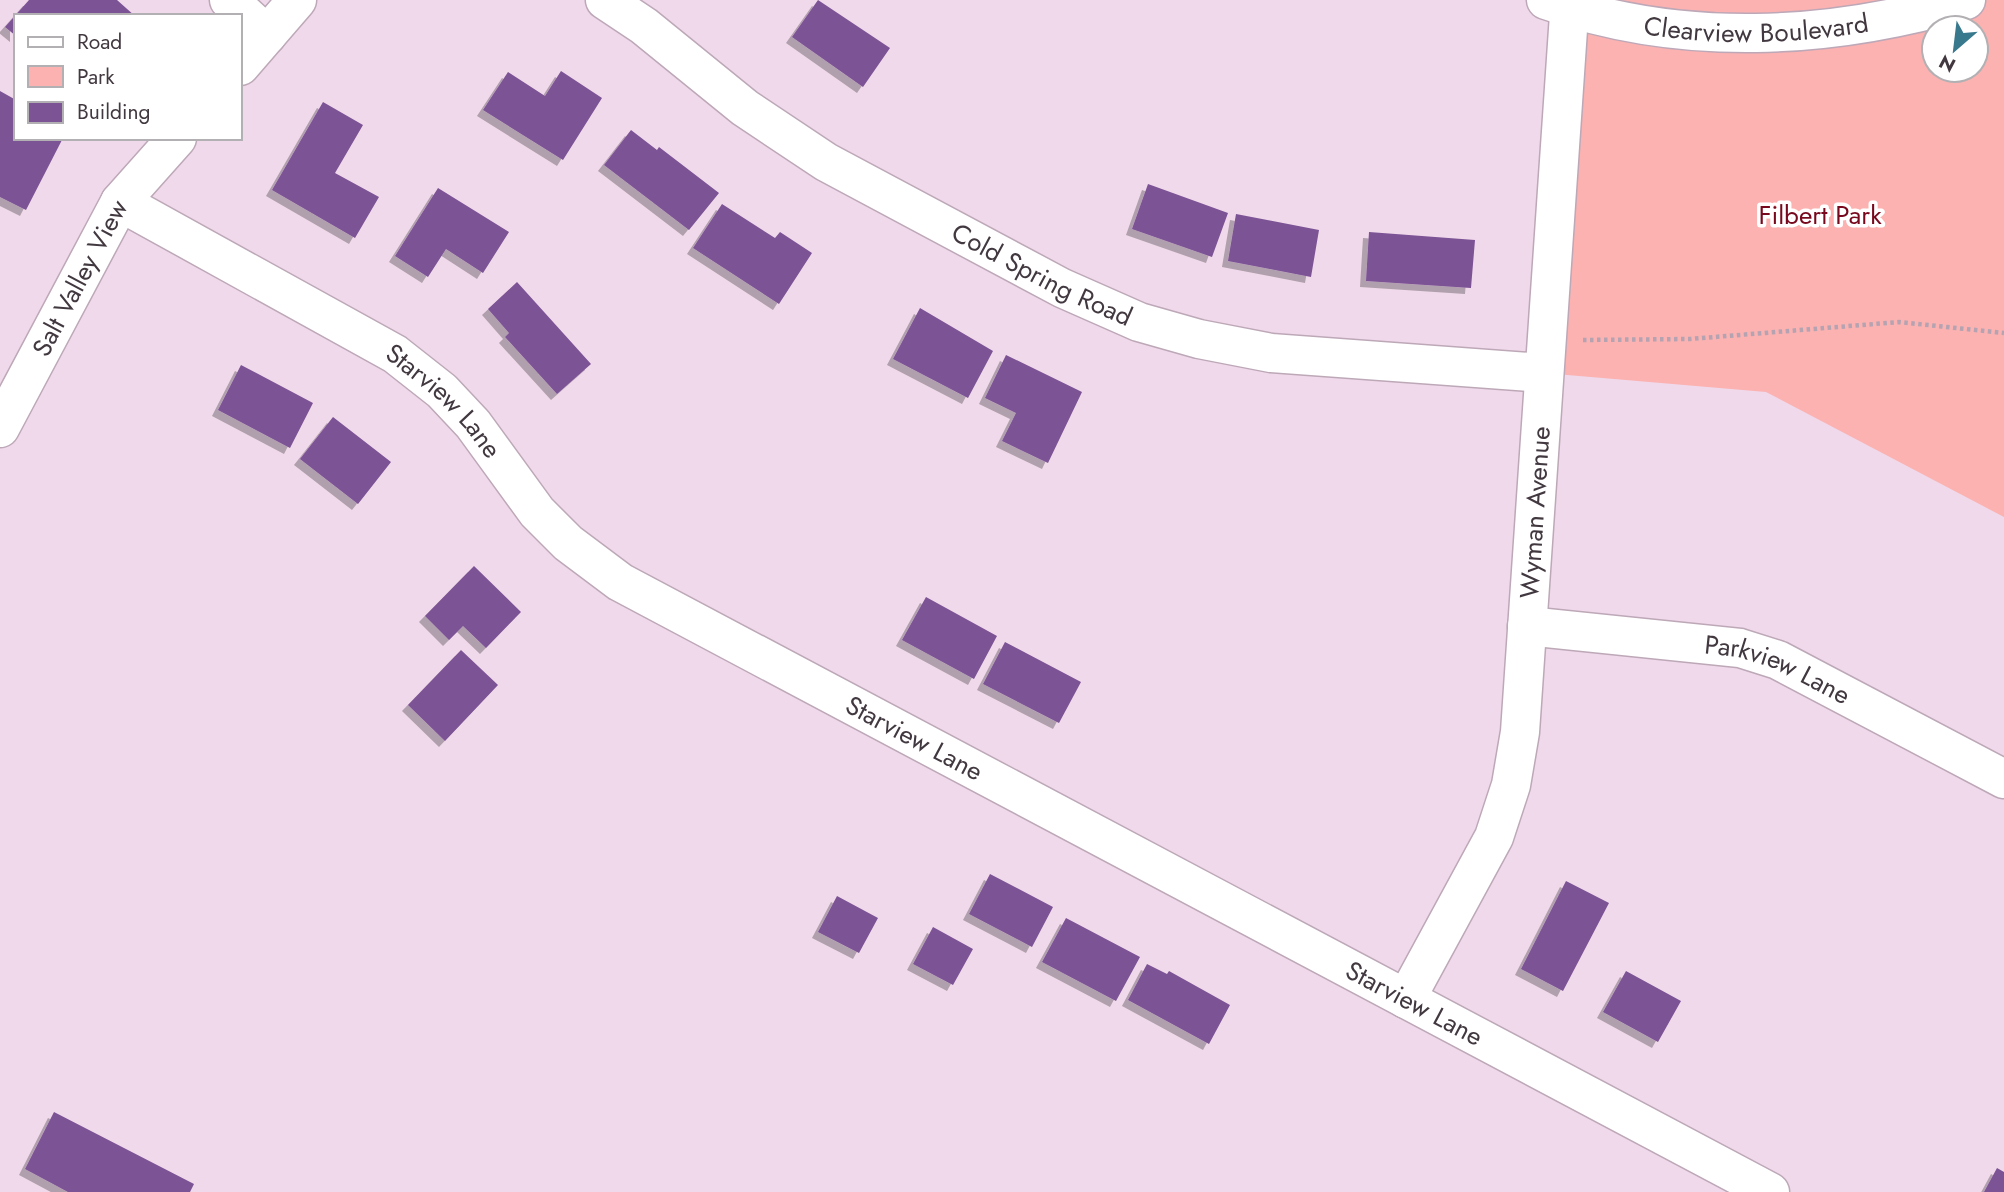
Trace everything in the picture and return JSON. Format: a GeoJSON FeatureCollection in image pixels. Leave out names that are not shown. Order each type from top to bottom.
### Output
{"type":"FeatureCollection","features":[{"type":"Feature","properties":{"kind":"street"},"geometry":{"type":"LineString","coordinates":[[229,0],[267,35]]}},
{"type":"Feature","properties":{"kind":"street"},"geometry":{"type":"LineString","coordinates":[[242,64],[297,0]]}},
{"type":"Feature","properties":{"kind":"street","name":"Cold Spring Road"},"geometry":{"type":"LineString","coordinates":[[605,0],[643,26],[745,108],[826,162],[1062,288],[1139,322],[1199,339],[1271,353],[1546,356]]}},
{"type":"Feature","properties":{"kind":"street","name":"Clearview Boulevard"},"geometry":{"type":"LineString","coordinates":[[1562,3],[1623,21],[1685,30],[1761,34],[1847,27],[1908,17],[1966,0]]}},
{"type":"Feature","properties":{"kind":"street","name":"Wyman Avenue"},"geometry":{"type":"LineString","coordinates":[[1406,999],[1480,866],[1511,785],[1520,732],[1546,356],[1562,3]]}},
{"type":"Feature","properties":{"kind":"street","name":"Salt Valley View"},"geometry":{"type":"LineString","coordinates":[[0,428],[120,202],[175,140]]}},
{"type":"Feature","properties":{"kind":"street","name":"Starview Lane"},"geometry":{"type":"LineString","coordinates":[[120,202],[395,354],[442,391],[473,425],[537,512],[568,543],[620,582],[1770,1192]]}},
{"type":"Feature","properties":{"kind":"street","name":"Parkview Lane"},"geometry":{"type":"LineString","coordinates":[[1527,626],[1740,648],[1778,660],[2004,779]]}},
{"type":"Feature","properties":{"kind":"path"},"geometry":{"type":"LineString","coordinates":[[1546,356],[1690,339],[1899,322],[2004,333]]}},
{"type":"Feature","properties":{"kind":"green space"},"geometry":{"type":"Polygon","coordinates":[[[1609,0],[1932,0],[1879,12],[1701,19],[1609,0]]]}},
{"type":"Feature","properties":{"kind":"green space","name":"Filbert Park"},"geometry":{"type":"Polygon","coordinates":[[[1966,0],[2004,0],[2004,517],[1766,392],[1544,373],[1569,8],[1697,31],[1966,0]]]}},
{"type":"Feature","properties":{"kind":"building"},"geometry":{"type":"Polygon","coordinates":[[[29,0],[117,0],[133,14],[17,14],[29,0]]]}},
{"type":"Feature","properties":{"kind":"building"},"geometry":{"type":"Polygon","coordinates":[[[818,0],[890,48],[863,87],[792,37],[818,0]]]}},
{"type":"Feature","properties":{"kind":"building"},"geometry":{"type":"Polygon","coordinates":[[[14,17],[14,34],[5,27],[14,17]]]}},
{"type":"Feature","properties":{"kind":"building"},"geometry":{"type":"Polygon","coordinates":[[[561,71],[602,98],[563,160],[483,110],[508,72],[545,96],[561,71]]]}},
{"type":"Feature","properties":{"kind":"building"},"geometry":{"type":"Polygon","coordinates":[[[0,91],[14,99],[14,140],[62,140],[26,210],[0,197],[0,91]]]}},
{"type":"Feature","properties":{"kind":"building"},"geometry":{"type":"Polygon","coordinates":[[[323,102],[363,125],[335,173],[379,197],[355,238],[272,190],[323,102]]]}},
{"type":"Feature","properties":{"kind":"building"},"geometry":{"type":"Polygon","coordinates":[[[631,130],[657,150],[659,147],[719,193],[689,230],[604,165],[631,130]]]}},
{"type":"Feature","properties":{"kind":"building"},"geometry":{"type":"Polygon","coordinates":[[[1148,184],[1228,213],[1212,257],[1132,229],[1148,184]]]}},
{"type":"Feature","properties":{"kind":"building"},"geometry":{"type":"Polygon","coordinates":[[[438,188],[509,232],[483,273],[446,249],[428,277],[395,256],[438,188]]]}},
{"type":"Feature","properties":{"kind":"building"},"geometry":{"type":"Polygon","coordinates":[[[722,204],[775,238],[780,232],[812,253],[779,304],[693,248],[722,204]]]}},
{"type":"Feature","properties":{"kind":"building"},"geometry":{"type":"Polygon","coordinates":[[[1236,214],[1319,230],[1311,277],[1228,261],[1236,214]]]}},
{"type":"Feature","properties":{"kind":"building"},"geometry":{"type":"Polygon","coordinates":[[[1369,232],[1475,240],[1471,288],[1366,281],[1369,232]]]}},
{"type":"Feature","properties":{"kind":"building"},"geometry":{"type":"Polygon","coordinates":[[[517,282],[591,364],[557,394],[505,337],[509,333],[488,309],[517,282]]]}},
{"type":"Feature","properties":{"kind":"building"},"geometry":{"type":"Polygon","coordinates":[[[920,308],[993,351],[968,398],[893,359],[920,308]]]}},
{"type":"Feature","properties":{"kind":"building"},"geometry":{"type":"Polygon","coordinates":[[[1006,355],[1082,392],[1048,463],[1002,441],[1016,413],[985,398],[1006,355]]]}},
{"type":"Feature","properties":{"kind":"building"},"geometry":{"type":"Polygon","coordinates":[[[241,365],[313,403],[290,448],[218,410],[241,365]]]}},
{"type":"Feature","properties":{"kind":"building"},"geometry":{"type":"Polygon","coordinates":[[[333,417],[391,462],[358,504],[300,459],[333,417]]]}},
{"type":"Feature","properties":{"kind":"building"},"geometry":{"type":"Polygon","coordinates":[[[474,566],[521,612],[486,648],[463,626],[449,640],[425,616],[474,566]]]}},
{"type":"Feature","properties":{"kind":"building"},"geometry":{"type":"Polygon","coordinates":[[[926,597],[997,636],[974,679],[902,640],[926,597]]]}},
{"type":"Feature","properties":{"kind":"building"},"geometry":{"type":"Polygon","coordinates":[[[1005,642],[1081,682],[1059,723],[983,684],[1005,642]]]}},
{"type":"Feature","properties":{"kind":"building"},"geometry":{"type":"Polygon","coordinates":[[[461,650],[498,685],[445,741],[408,705],[461,650]]]}},
{"type":"Feature","properties":{"kind":"building"},"geometry":{"type":"Polygon","coordinates":[[[990,874],[1053,907],[1032,947],[969,914],[990,874]]]}},
{"type":"Feature","properties":{"kind":"building"},"geometry":{"type":"Polygon","coordinates":[[[1566,881],[1609,903],[1563,991],[1521,969],[1566,881]]]}},
{"type":"Feature","properties":{"kind":"building"},"geometry":{"type":"Polygon","coordinates":[[[837,896],[878,918],[859,953],[818,932],[837,896]]]}},
{"type":"Feature","properties":{"kind":"building"},"geometry":{"type":"Polygon","coordinates":[[[1066,918],[1140,957],[1116,1001],[1042,962],[1066,918]]]}},
{"type":"Feature","properties":{"kind":"building"},"geometry":{"type":"Polygon","coordinates":[[[933,927],[973,949],[953,985],[913,964],[933,927]]]}},
{"type":"Feature","properties":{"kind":"building"},"geometry":{"type":"Polygon","coordinates":[[[1147,964],[1167,974],[1169,971],[1230,1005],[1209,1044],[1128,1000],[1147,964]]]}},
{"type":"Feature","properties":{"kind":"building"},"geometry":{"type":"Polygon","coordinates":[[[1626,971],[1681,1001],[1658,1042],[1603,1012],[1626,971]]]}},
{"type":"Feature","properties":{"kind":"building"},"geometry":{"type":"Polygon","coordinates":[[[54,1112],[194,1184],[190,1192],[68,1192],[25,1169],[54,1112]]]}},
{"type":"Feature","properties":{"kind":"building"},"geometry":{"type":"Polygon","coordinates":[[[1997,1168],[2004,1172],[2004,1192],[1984,1192],[1997,1168]]]}}]}
